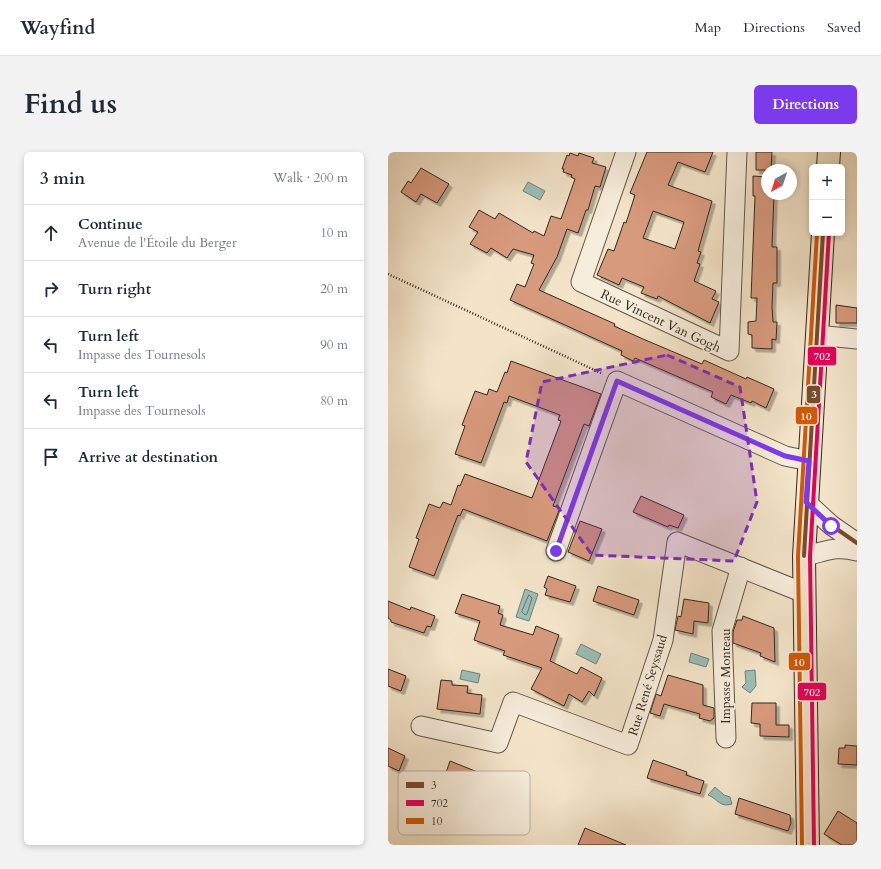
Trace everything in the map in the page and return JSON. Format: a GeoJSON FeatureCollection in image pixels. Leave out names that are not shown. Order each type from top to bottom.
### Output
{"type":"FeatureCollection","features":[{"type":"Feature","properties":{"kind":"main road"},"geometry":{"type":"LineString","coordinates":[[828,164],[829,152]]}},
{"type":"Feature","properties":{"kind":"main road"},"geometry":{"type":"LineString","coordinates":[[808,845],[804,556],[806,502],[824,236]]}},
{"type":"Feature","properties":{"kind":"street","name":"Rue Vincent Van Gogh"},"geometry":{"type":"LineString","coordinates":[[626,152],[581,282],[729,352],[737,152]]}},
{"type":"Feature","properties":{"kind":"street"},"geometry":{"type":"LineString","coordinates":[[817,335],[857,339]]}},
{"type":"Feature","properties":{"kind":"street"},"geometry":{"type":"LineString","coordinates":[[556,551],[617,381],[785,456],[809,461]]}},
{"type":"Feature","properties":{"kind":"street"},"geometry":{"type":"LineString","coordinates":[[806,502],[831,526],[857,543]]}},
{"type":"Feature","properties":{"kind":"street","name":"Rue René Seyssaud"},"geometry":{"type":"LineString","coordinates":[[422,726],[498,743],[513,702],[628,745],[663,640],[677,542],[804,593]]}},
{"type":"Feature","properties":{"kind":"street"},"geometry":{"type":"LineString","coordinates":[[804,556],[833,548],[845,548],[857,551]]}},
{"type":"Feature","properties":{"kind":"street","name":"Impasse Monteau"},"geometry":{"type":"LineString","coordinates":[[726,738],[722,631],[741,568]]}},
{"type":"Feature","properties":{"kind":"path"},"geometry":{"type":"LineString","coordinates":[[388,274],[617,381]]}},
{"type":"Feature","properties":{"kind":"highlighted area"},"geometry":{"type":"Polygon","coordinates":[[[667,355],[740,387],[757,502],[734,561],[592,555],[526,462],[542,382],[667,355]]]}},
{"type":"Feature","properties":{"kind":"water"},"geometry":{"type":"Polygon","coordinates":[[[528,182],[545,191],[540,200],[523,191],[528,182]]]}},
{"type":"Feature","properties":{"kind":"water"},"geometry":{"type":"Polygon","coordinates":[[[525,589],[538,594],[529,621],[516,617],[525,589]]]}},
{"type":"Feature","properties":{"kind":"water"},"geometry":{"type":"Polygon","coordinates":[[[581,644],[601,654],[596,664],[576,654],[581,644]]]}},
{"type":"Feature","properties":{"kind":"water"},"geometry":{"type":"Polygon","coordinates":[[[691,653],[709,659],[706,667],[689,662],[691,653]]]}},
{"type":"Feature","properties":{"kind":"water"},"geometry":{"type":"Polygon","coordinates":[[[462,670],[480,674],[478,683],[460,679],[462,670]]]}},
{"type":"Feature","properties":{"kind":"water"},"geometry":{"type":"Polygon","coordinates":[[[755,670],[756,686],[750,693],[742,687],[746,683],[745,671],[755,670]]]}},
{"type":"Feature","properties":{"kind":"water"},"geometry":{"type":"Polygon","coordinates":[[[715,787],[724,795],[730,797],[732,804],[722,804],[708,795],[715,787]]]}},
{"type":"Feature","properties":{"kind":"building"},"geometry":{"type":"Polygon","coordinates":[[[647,152],[713,152],[705,172],[678,162],[668,185],[712,201],[698,251],[701,252],[697,263],[700,264],[694,281],[716,291],[712,299],[719,302],[710,323],[658,296],[657,299],[641,293],[644,287],[622,278],[619,285],[597,275],[608,249],[614,251],[624,222],[626,223],[635,195],[630,193],[647,152]],[[653,211],[643,238],[675,249],[684,222],[653,211]]]}},
{"type":"Feature","properties":{"kind":"building"},"geometry":{"type":"Polygon","coordinates":[[[756,152],[772,152],[771,164],[761,164],[761,170],[756,170],[756,152]]]}},
{"type":"Feature","properties":{"kind":"building"},"geometry":{"type":"Polygon","coordinates":[[[570,153],[578,156],[579,153],[594,158],[592,163],[606,167],[600,187],[595,186],[588,210],[586,210],[578,233],[567,229],[557,257],[539,290],[615,324],[614,326],[702,364],[704,360],[746,379],[747,377],[774,389],[766,408],[752,401],[751,403],[731,395],[726,404],[711,397],[713,392],[635,358],[633,361],[621,355],[622,351],[510,300],[517,284],[525,287],[534,264],[531,263],[534,255],[513,249],[507,258],[491,248],[487,253],[470,244],[478,232],[469,227],[479,210],[495,219],[499,213],[533,233],[534,231],[544,236],[551,216],[561,219],[575,179],[571,177],[572,175],[563,172],[564,169],[562,169],[567,155],[569,156],[570,153]]]}},
{"type":"Feature","properties":{"kind":"building"},"geometry":{"type":"Polygon","coordinates":[[[421,168],[449,184],[437,203],[421,194],[416,202],[401,192],[408,181],[411,183],[421,168]]]}},
{"type":"Feature","properties":{"kind":"building"},"geometry":{"type":"Polygon","coordinates":[[[753,176],[761,177],[761,200],[774,200],[772,247],[777,247],[777,283],[773,283],[772,307],[773,322],[777,322],[776,340],[772,339],[772,349],[752,348],[752,335],[748,334],[748,322],[756,321],[757,298],[751,298],[755,196],[753,196],[753,176]]]}},
{"type":"Feature","properties":{"kind":"building"},"geometry":{"type":"Polygon","coordinates":[[[836,305],[857,308],[857,323],[836,323],[836,305]]]}},
{"type":"Feature","properties":{"kind":"building"},"geometry":{"type":"Polygon","coordinates":[[[511,361],[601,394],[589,426],[584,424],[553,506],[560,508],[547,541],[463,509],[460,516],[458,515],[434,576],[409,567],[419,539],[416,538],[429,504],[440,508],[443,502],[451,505],[458,485],[460,486],[465,474],[532,498],[561,421],[558,420],[560,415],[509,396],[507,403],[504,402],[481,463],[455,454],[465,426],[462,425],[475,391],[487,395],[489,389],[497,392],[505,372],[507,373],[511,361]]]}},
{"type":"Feature","properties":{"kind":"building"},"geometry":{"type":"Polygon","coordinates":[[[641,496],[684,515],[678,528],[669,525],[668,527],[633,512],[641,496]]]}},
{"type":"Feature","properties":{"kind":"building"},"geometry":{"type":"Polygon","coordinates":[[[580,521],[602,529],[589,561],[568,552],[580,521]]]}},
{"type":"Feature","properties":{"kind":"building"},"geometry":{"type":"Polygon","coordinates":[[[548,576],[576,586],[570,602],[545,595],[547,589],[544,587],[548,576]]]}},
{"type":"Feature","properties":{"kind":"building"},"geometry":{"type":"Polygon","coordinates":[[[598,586],[639,600],[634,615],[593,601],[598,586]]]}},
{"type":"Feature","properties":{"kind":"building"},"geometry":{"type":"Polygon","coordinates":[[[462,594],[500,606],[498,613],[503,615],[500,625],[533,635],[536,626],[559,635],[550,661],[577,674],[581,667],[602,678],[594,696],[589,691],[582,702],[569,694],[564,706],[531,689],[542,668],[503,655],[505,651],[474,640],[480,621],[455,613],[462,594]]]}},
{"type":"Feature","properties":{"kind":"building"},"geometry":{"type":"Polygon","coordinates":[[[684,599],[709,603],[708,623],[694,621],[693,634],[675,630],[678,616],[681,617],[684,599]]]}},
{"type":"Feature","properties":{"kind":"building"},"geometry":{"type":"Polygon","coordinates":[[[388,601],[410,610],[411,607],[435,616],[431,627],[427,626],[424,633],[391,622],[388,618],[388,601]]]}},
{"type":"Feature","properties":{"kind":"building"},"geometry":{"type":"Polygon","coordinates":[[[743,616],[774,628],[775,662],[760,656],[761,653],[733,643],[733,632],[737,620],[742,620],[743,616]]]}},
{"type":"Feature","properties":{"kind":"building"},"geometry":{"type":"Polygon","coordinates":[[[388,669],[406,676],[401,691],[388,686],[388,669]]]}},
{"type":"Feature","properties":{"kind":"building"},"geometry":{"type":"Polygon","coordinates":[[[668,675],[703,685],[703,705],[714,708],[714,718],[710,721],[699,718],[700,714],[664,704],[660,716],[650,713],[656,694],[661,696],[668,675]]]}},
{"type":"Feature","properties":{"kind":"building"},"geometry":{"type":"Polygon","coordinates":[[[441,680],[452,681],[452,685],[468,686],[467,693],[482,695],[480,714],[437,709],[441,680]]]}},
{"type":"Feature","properties":{"kind":"building"},"geometry":{"type":"Polygon","coordinates":[[[752,703],[776,703],[776,725],[789,725],[789,737],[760,736],[760,724],[751,723],[752,703]]]}},
{"type":"Feature","properties":{"kind":"building"},"geometry":{"type":"Polygon","coordinates":[[[845,745],[857,746],[857,765],[838,764],[839,748],[845,748],[845,745]]]}},
{"type":"Feature","properties":{"kind":"building"},"geometry":{"type":"Polygon","coordinates":[[[388,748],[405,756],[399,771],[388,766],[388,748]]]}},
{"type":"Feature","properties":{"kind":"building"},"geometry":{"type":"Polygon","coordinates":[[[653,760],[687,772],[686,775],[704,781],[700,794],[647,778],[653,760]]]}},
{"type":"Feature","properties":{"kind":"building"},"geometry":{"type":"Polygon","coordinates":[[[450,761],[475,771],[447,771],[450,761]]]}},
{"type":"Feature","properties":{"kind":"building"},"geometry":{"type":"Polygon","coordinates":[[[739,798],[790,815],[791,823],[788,831],[735,814],[739,798]]]}},
{"type":"Feature","properties":{"kind":"building"},"geometry":{"type":"Polygon","coordinates":[[[838,811],[857,823],[857,845],[842,845],[824,834],[838,811]]]}},
{"type":"Feature","properties":{"kind":"building"},"geometry":{"type":"Polygon","coordinates":[[[585,828],[626,845],[578,845],[585,828]]]}},
{"type":"Feature","properties":{"kind":"transit line","name":"10"},"geometry":{"type":"LineString","coordinates":[[802,845],[798,556],[817,236]]}},
{"type":"Feature","properties":{"kind":"transit line","name":"3"},"geometry":{"type":"LineString","coordinates":[[804,556],[823,236]]}},
{"type":"Feature","properties":{"kind":"transit line","name":"702"},"geometry":{"type":"LineString","coordinates":[[814,845],[810,556],[829,236]]}},
{"type":"Feature","properties":{"kind":"transit line","name":"3"},"geometry":{"type":"LineString","coordinates":[[806,502],[831,525],[857,543]]}},
{"type":"Feature","properties":{"kind":"route"},"geometry":{"type":"LineString","coordinates":[[556,551],[617,381],[785,456],[809,461],[806,502],[831,526]]}}]}
